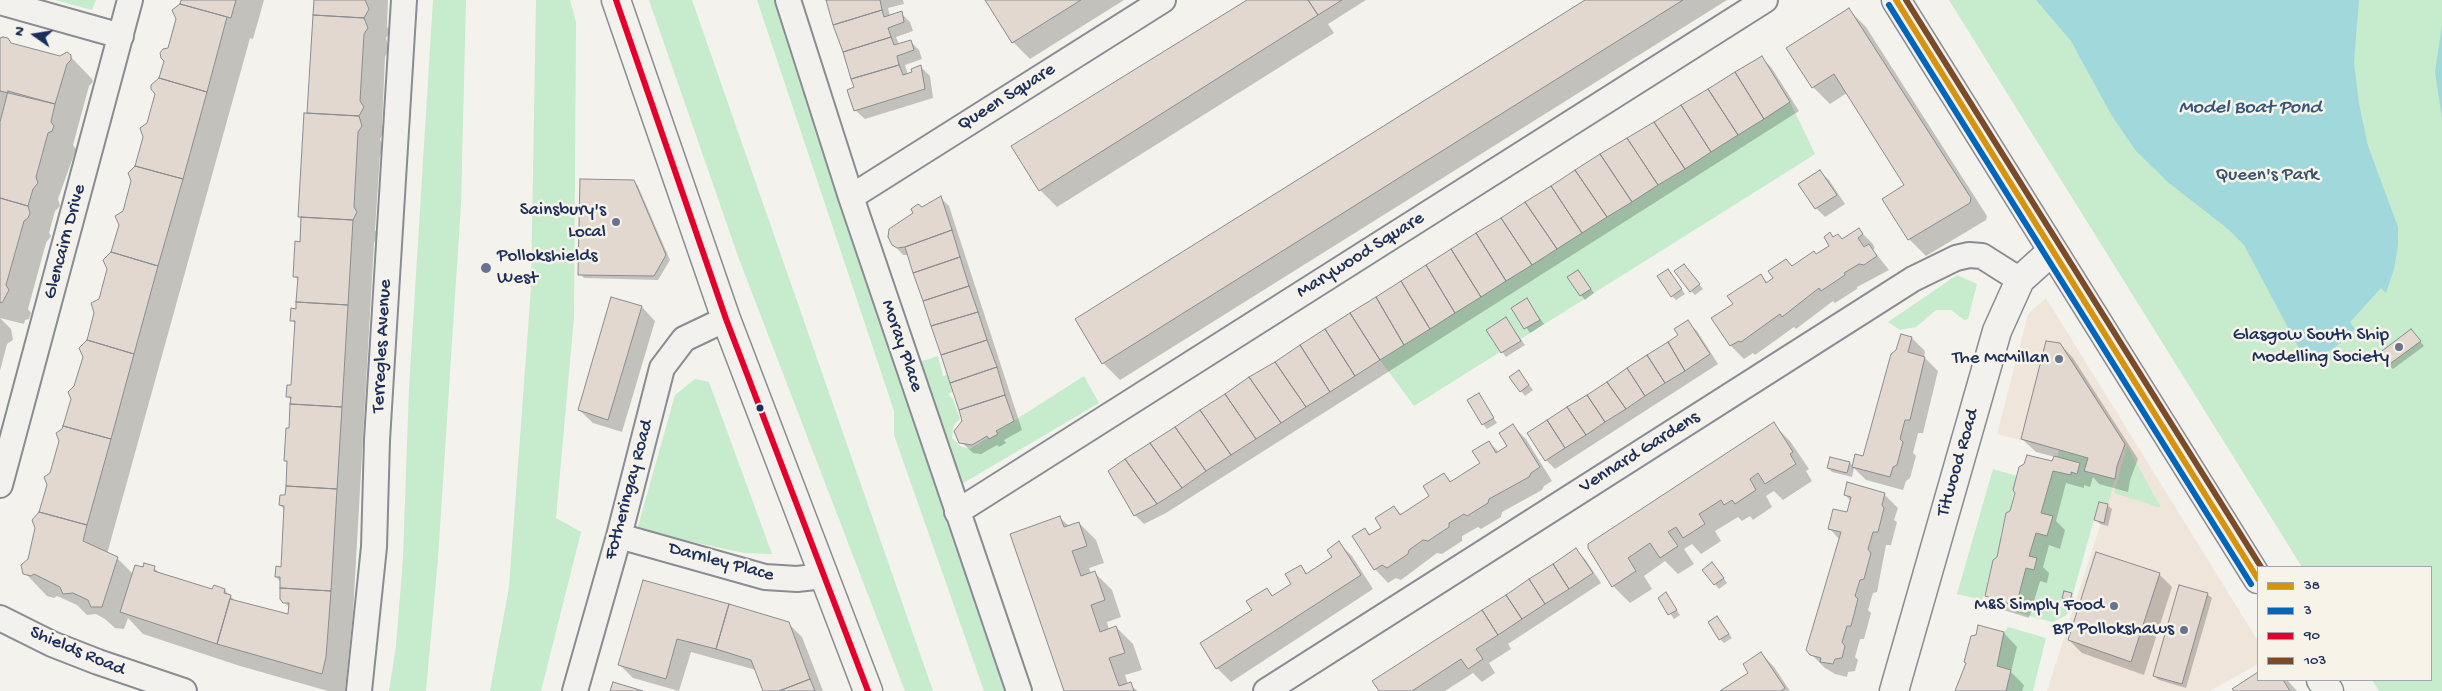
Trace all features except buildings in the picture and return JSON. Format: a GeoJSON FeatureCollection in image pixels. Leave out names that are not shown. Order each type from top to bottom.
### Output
{"type":"FeatureCollection","features":[{"type":"Feature","properties":{"kind":"main road"},"geometry":{"type":"LineString","coordinates":[[616,0],[726,319],[868,691]]}},
{"type":"Feature","properties":{"kind":"main road"},"geometry":{"type":"LineString","coordinates":[[1896,0],[2257,577]]}},
{"type":"Feature","properties":{"kind":"main road","name":"Titwood Road"},"geometry":{"type":"LineString","coordinates":[[1894,691],[1997,331],[2020,280],[2052,251]]}},
{"type":"Feature","properties":{"kind":"street","name":"Glencairn Drive"},"geometry":{"type":"LineString","coordinates":[[0,485],[130,0]]}},
{"type":"Feature","properties":{"kind":"street","name":"Terregles Avenue"},"geometry":{"type":"LineString","coordinates":[[360,691],[374,547],[377,440],[404,0]]}},
{"type":"Feature","properties":{"kind":"street","name":"Moray Place"},"geometry":{"type":"LineString","coordinates":[[788,0],[851,197],[1019,691]]}},
{"type":"Feature","properties":{"kind":"street","name":"Queen Square"},"geometry":{"type":"LineString","coordinates":[[851,197],[1163,0]]}},
{"type":"Feature","properties":{"kind":"street","name":"Marywood Square"},"geometry":{"type":"LineString","coordinates":[[957,512],[1765,0]]}},
{"type":"Feature","properties":{"kind":"street"},"geometry":{"type":"LineString","coordinates":[[0,2],[120,36]]}},
{"type":"Feature","properties":{"kind":"street","name":"Vennard Gardens"},"geometry":{"type":"LineString","coordinates":[[1266,691],[1913,279],[1956,258],[1969,255],[1982,256],[2020,280]]}},
{"type":"Feature","properties":{"kind":"street","name":"Fotheringay Road"},"geometry":{"type":"LineString","coordinates":[[575,691],[619,536],[662,368],[684,339],[726,319]]}},
{"type":"Feature","properties":{"kind":"street","name":"Darnley Place"},"geometry":{"type":"LineString","coordinates":[[619,536],[765,577],[797,579],[824,576]]}},
{"type":"Feature","properties":{"kind":"street","name":"Shields Road"},"geometry":{"type":"LineString","coordinates":[[0,618],[52,644],[98,662],[184,691]]}},
{"type":"Feature","properties":{"kind":"shaded area"},"geometry":{"type":"Polygon","coordinates":[[[2046,298],[2257,639],[2257,665],[2210,691],[2047,691],[2115,479],[2084,471],[2087,458],[1997,434],[2028,314],[2046,298]]]}},
{"type":"Feature","properties":{"kind":"green space"},"geometry":{"type":"Polygon","coordinates":[[[55,0],[96,0],[92,10],[55,0]]]}},
{"type":"Feature","properties":{"kind":"green space"},"geometry":{"type":"Polygon","coordinates":[[[433,0],[466,0],[461,204],[438,558],[426,691],[389,691],[396,646],[403,558],[409,387],[433,0]]]}},
{"type":"Feature","properties":{"kind":"green space"},"geometry":{"type":"Polygon","coordinates":[[[536,0],[570,0],[576,22],[574,317],[556,518],[581,532],[541,691],[490,691],[509,587],[531,288],[536,0]]]}},
{"type":"Feature","properties":{"kind":"green space"},"geometry":{"type":"Polygon","coordinates":[[[649,0],[692,0],[933,691],[905,691],[739,259],[649,0]]]}},
{"type":"Feature","properties":{"kind":"green space"},"geometry":{"type":"Polygon","coordinates":[[[757,0],[778,0],[945,515],[1007,691],[984,691],[894,435],[894,411],[757,0]]]}},
{"type":"Feature","properties":{"kind":"green space","name":"Queen's Park"},"geometry":{"type":"Polygon","coordinates":[[[1949,0],[2442,0],[2442,691],[2379,691],[2373,681],[2432,681],[2432,566],[2301,566],[1949,0]]]}},
{"type":"Feature","properties":{"kind":"green space"},"geometry":{"type":"Polygon","coordinates":[[[1790,102],[1815,154],[1790,170],[1414,406],[1380,360],[1790,102]]]}},
{"type":"Feature","properties":{"kind":"green space"},"geometry":{"type":"Polygon","coordinates":[[[1957,275],[1977,284],[1968,319],[1964,320],[1951,310],[1936,310],[1916,327],[1900,330],[1888,322],[1957,275]]]}},
{"type":"Feature","properties":{"kind":"green space"},"geometry":{"type":"Polygon","coordinates":[[[938,356],[943,376],[947,375],[953,392],[948,394],[953,399],[960,419],[953,426],[952,438],[960,446],[970,449],[1084,376],[1099,403],[960,485],[916,363],[938,356]]]}},
{"type":"Feature","properties":{"kind":"green space"},"geometry":{"type":"Polygon","coordinates":[[[695,379],[709,382],[772,554],[744,553],[637,530],[675,395],[695,379]]]}},
{"type":"Feature","properties":{"kind":"green space"},"geometry":{"type":"Polygon","coordinates":[[[2127,446],[2161,508],[2114,493],[2127,446]]]}},
{"type":"Feature","properties":{"kind":"green space"},"geometry":{"type":"Polygon","coordinates":[[[2059,450],[2088,458],[2085,471],[2115,479],[2108,504],[2099,502],[2067,615],[2052,622],[2011,611],[2026,568],[2034,570],[2037,558],[2029,556],[2036,533],[2047,536],[2052,516],[2041,513],[2053,471],[2070,475],[2071,472],[2077,474],[2080,463],[2057,457],[2059,450]]]}},
{"type":"Feature","properties":{"kind":"green space"},"geometry":{"type":"Polygon","coordinates":[[[1993,469],[2017,476],[2010,511],[2006,513],[1997,557],[1993,560],[1987,582],[1989,584],[1982,600],[1957,594],[1993,469]]]}},
{"type":"Feature","properties":{"kind":"green space"},"geometry":{"type":"Polygon","coordinates":[[[2008,627],[2046,638],[2033,691],[2006,691],[2011,670],[1997,666],[2004,632],[2008,627]]]}},
{"type":"Feature","properties":{"kind":"water","name":"Model Boat Pond"},"geometry":{"type":"Polygon","coordinates":[[[2036,0],[2359,0],[2354,62],[2359,104],[2368,146],[2398,227],[2398,245],[2394,269],[2386,293],[2381,288],[2350,322],[2355,329],[2346,338],[2333,349],[2320,356],[2306,355],[2301,352],[2244,245],[2228,229],[2169,183],[2136,151],[2112,116],[2071,41],[2036,0]]]}},
{"type":"Feature","properties":{"kind":"water"},"geometry":{"type":"Polygon","coordinates":[[[2442,25],[2442,118],[2435,72],[2442,25]]]}},
{"type":"Feature","properties":{"kind":"transit line","name":"90"},"geometry":{"type":"LineString","coordinates":[[616,0],[726,319],[868,691]]}},
{"type":"Feature","properties":{"kind":"transit line","name":"38"},"geometry":{"type":"LineString","coordinates":[[1896,0],[2257,577]]}},
{"type":"Feature","properties":{"kind":"transit line","name":"103"},"geometry":{"type":"LineString","coordinates":[[1906,0],[2260,566]]}},
{"type":"Feature","properties":{"kind":"transit line","name":"3"},"geometry":{"type":"LineString","coordinates":[[1889,5],[2251,584]]}},
{"type":"Feature","properties":{"kind":"place","name":"Sainsbury's Local"},"geometry":{"type":"Point","coordinates":[616,222]}},
{"type":"Feature","properties":{"kind":"place","name":"Pollokshields West"},"geometry":{"type":"Point","coordinates":[486,268]}},
{"type":"Feature","properties":{"kind":"place","name":"Glasgow South Ship Modelling Society"},"geometry":{"type":"Point","coordinates":[2399,347]}},
{"type":"Feature","properties":{"kind":"place","name":"The McMillan"},"geometry":{"type":"Point","coordinates":[2059,359]}},
{"type":"Feature","properties":{"kind":"place","name":"M&S Simply Food"},"geometry":{"type":"Point","coordinates":[2114,606]}},
{"type":"Feature","properties":{"kind":"place","name":"BP Pollokshaws"},"geometry":{"type":"Point","coordinates":[2184,630]}}]}
